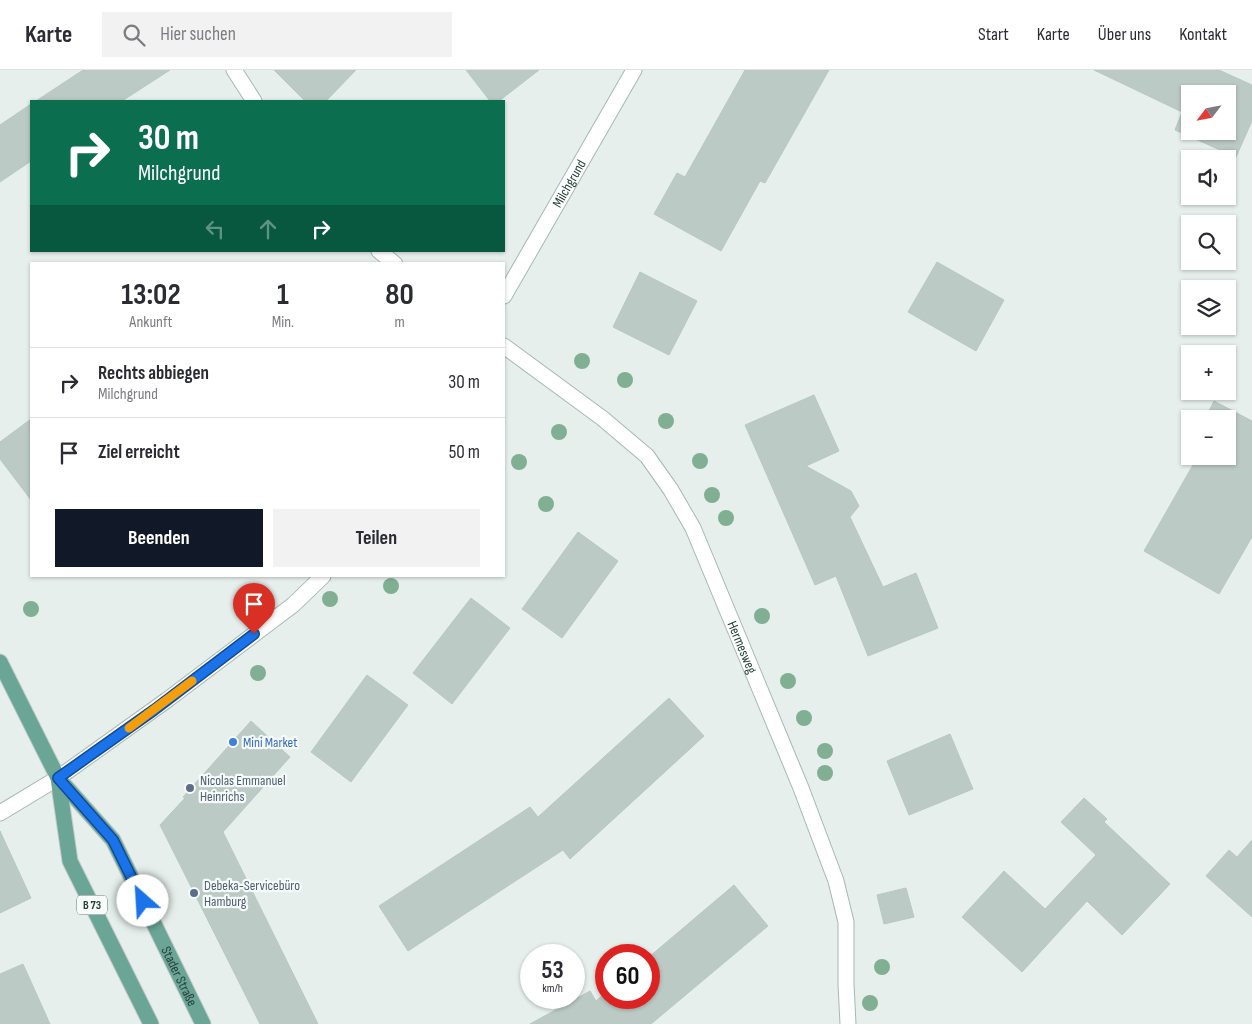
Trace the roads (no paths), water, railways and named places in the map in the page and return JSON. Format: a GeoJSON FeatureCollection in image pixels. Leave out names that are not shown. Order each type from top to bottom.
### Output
{"type":"FeatureCollection","features":[{"type":"Feature","properties":{"kind":"main road","name":"Stader Straße"},"geometry":{"type":"LineString","coordinates":[[0,662],[58,778],[113,840],[204,1024]]}},
{"type":"Feature","properties":{"kind":"main road","name":"Stader Straße"},"geometry":{"type":"LineString","coordinates":[[58,778],[70,861],[152,1024]]}},
{"type":"Feature","properties":{"kind":"street"},"geometry":{"type":"LineString","coordinates":[[234,70],[253,100]]}},
{"type":"Feature","properties":{"kind":"street","name":"Milchgrund"},"geometry":{"type":"LineString","coordinates":[[505,294],[634,70]]}},
{"type":"Feature","properties":{"kind":"street"},"geometry":{"type":"LineString","coordinates":[[379,252],[392,262]]}},
{"type":"Feature","properties":{"kind":"street","name":"Hermesweg"},"geometry":{"type":"LineString","coordinates":[[505,347],[602,418],[647,456],[671,490],[693,528],[802,788],[836,881],[846,922],[848,1024]]}},
{"type":"Feature","properties":{"kind":"street"},"geometry":{"type":"LineString","coordinates":[[0,813],[58,778],[160,705],[293,605],[322,577]]}},
{"type":"Feature","properties":{"kind":"place","name":"Mini Market"},"geometry":{"type":"Point","coordinates":[233,742]}},
{"type":"Feature","properties":{"kind":"place","name":"Nicolas Emmanuel Heinrichs"},"geometry":{"type":"Point","coordinates":[190,788]}},
{"type":"Feature","properties":{"kind":"place","name":"Debeka-Servicebüro Hamburg"},"geometry":{"type":"Point","coordinates":[194,893]}}]}
